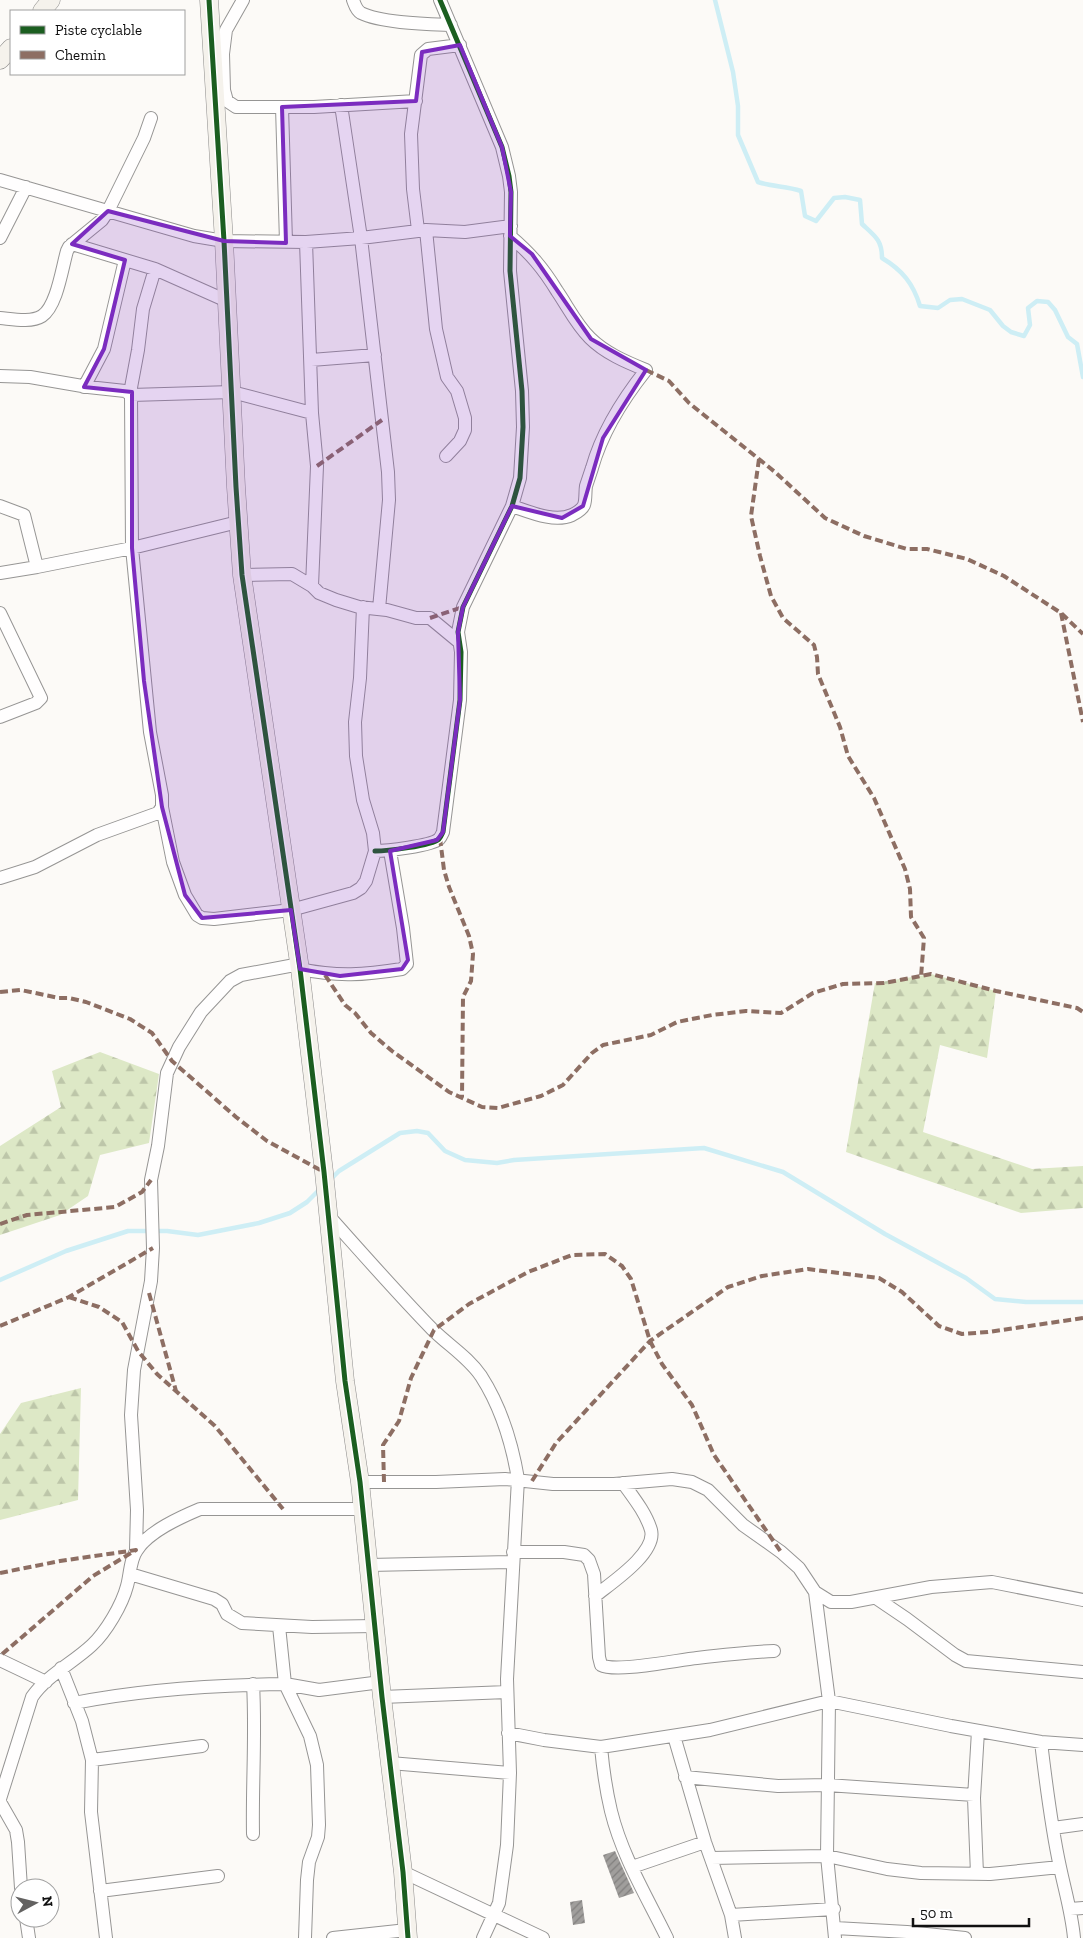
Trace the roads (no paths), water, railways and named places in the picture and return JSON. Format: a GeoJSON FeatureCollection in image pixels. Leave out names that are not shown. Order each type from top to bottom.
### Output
{"type":"FeatureCollection","features":[{"type":"Feature","properties":{"kind":"street"},"geometry":{"type":"LineString","coordinates":[[43,10],[51,0]]}},
{"type":"Feature","properties":{"kind":"street"},"geometry":{"type":"LineString","coordinates":[[209,0],[242,575],[300,967],[345,1382],[360,1482],[374,1626],[403,1872],[407,1934],[333,1938]]}},
{"type":"Feature","properties":{"kind":"street"},"geometry":{"type":"LineString","coordinates":[[243,0],[226,30],[223,54],[224,90],[227,101],[236,107],[282,107],[416,101]]}},
{"type":"Feature","properties":{"kind":"street"},"geometry":{"type":"LineString","coordinates":[[353,0],[356,8],[366,14],[394,20],[451,26]]}},
{"type":"Feature","properties":{"kind":"street"},"geometry":{"type":"LineString","coordinates":[[375,851],[390,850],[437,840],[443,832],[460,700],[461,652],[458,632],[463,607],[512,506],[520,478],[523,427],[522,391],[510,271],[511,192],[502,147],[440,0]]}},
{"type":"Feature","properties":{"kind":"street"},"geometry":{"type":"LineString","coordinates":[[446,456],[460,441],[465,430],[465,418],[457,391],[447,377],[436,329],[411,150],[411,134],[422,52],[428,48],[460,45]]}},
{"type":"Feature","properties":{"kind":"street"},"geometry":{"type":"LineString","coordinates":[[0,60],[10,49]]}},
{"type":"Feature","properties":{"kind":"street"},"geometry":{"type":"LineString","coordinates":[[342,105],[361,238],[388,472],[389,500],[379,609]]}},
{"type":"Feature","properties":{"kind":"street"},"geometry":{"type":"LineString","coordinates":[[282,107],[286,242]]}},
{"type":"Feature","properties":{"kind":"street"},"geometry":{"type":"LineString","coordinates":[[0,318],[32,320],[42,316],[51,303],[58,286],[66,251],[102,220],[108,211],[144,138],[151,118]]}},
{"type":"Feature","properties":{"kind":"street"},"geometry":{"type":"LineString","coordinates":[[0,180],[194,236],[224,241],[306,242],[361,238],[422,230],[465,232],[510,231],[532,254],[578,324],[591,339],[625,362],[646,370],[629,392],[603,438],[594,458],[586,486],[584,506],[580,511],[572,516],[562,518],[546,516],[512,506]]}},
{"type":"Feature","properties":{"kind":"street"},"geometry":{"type":"LineString","coordinates":[[0,238],[26,187]]}},
{"type":"Feature","properties":{"kind":"street"},"geometry":{"type":"LineString","coordinates":[[306,242],[312,413],[316,466],[312,586]]}},
{"type":"Feature","properties":{"kind":"street"},"geometry":{"type":"LineString","coordinates":[[72,244],[154,269],[227,301]]}},
{"type":"Feature","properties":{"kind":"street"},"geometry":{"type":"LineString","coordinates":[[84,387],[104,349],[125,260]]}},
{"type":"Feature","properties":{"kind":"street"},"geometry":{"type":"LineString","coordinates":[[154,269],[143,309],[130,394],[132,548],[144,682],[150,732],[162,795],[162,807],[173,862],[185,895],[197,915],[202,918],[214,919],[292,910],[353,893],[361,888],[366,881],[375,851],[373,833],[359,779],[355,742],[363,607]]}},
{"type":"Feature","properties":{"kind":"street"},"geometry":{"type":"LineString","coordinates":[[311,360],[375,355]]}},
{"type":"Feature","properties":{"kind":"street"},"geometry":{"type":"LineString","coordinates":[[0,376],[37,378],[130,394],[232,392],[312,413]]}},
{"type":"Feature","properties":{"kind":"street"},"geometry":{"type":"LineString","coordinates":[[0,506],[24,515],[28,524],[37,567]]}},
{"type":"Feature","properties":{"kind":"street"},"geometry":{"type":"LineString","coordinates":[[0,572],[37,567],[132,548],[238,522]]}},
{"type":"Feature","properties":{"kind":"street"},"geometry":{"type":"LineString","coordinates":[[242,575],[292,574],[312,586],[319,593],[328,596],[363,607],[416,618],[430,618],[459,642]]}},
{"type":"Feature","properties":{"kind":"street"},"geometry":{"type":"LineString","coordinates":[[0,613],[41,698],[36,703],[0,717]]}},
{"type":"Feature","properties":{"kind":"street"},"geometry":{"type":"LineString","coordinates":[[0,878],[35,867],[97,835],[158,813],[162,807]]}},
{"type":"Feature","properties":{"kind":"street"},"geometry":{"type":"LineString","coordinates":[[20,1878],[16,1830],[0,1801],[32,1697],[39,1687],[92,1644],[111,1620],[127,1589],[136,1550],[137,1510],[131,1415],[134,1370],[151,1281],[153,1248],[151,1180],[158,1146],[167,1073],[179,1047],[201,1012],[230,981],[241,975],[300,967],[325,975],[355,975],[402,969],[407,964],[390,850]]}},
{"type":"Feature","properties":{"kind":"street"},"geometry":{"type":"LineString","coordinates":[[327,1214],[434,1330],[472,1364],[481,1376],[497,1406],[514,1455],[518,1479],[507,1692],[510,1773],[506,1845],[502,1887],[495,1915],[483,1938]]}},
{"type":"Feature","properties":{"kind":"street"},"geometry":{"type":"LineString","coordinates":[[360,1482],[518,1479],[553,1484],[623,1483],[672,1479],[692,1482],[708,1490],[743,1525],[799,1568],[815,1592],[832,1602],[851,1602],[930,1587],[992,1582],[1083,1600]]}},
{"type":"Feature","properties":{"kind":"street"},"geometry":{"type":"LineString","coordinates":[[595,1596],[635,1564],[650,1543],[652,1532],[644,1514],[623,1483]]}},
{"type":"Feature","properties":{"kind":"street"},"geometry":{"type":"LineString","coordinates":[[136,1550],[149,1537],[180,1518],[200,1509],[362,1509]]}},
{"type":"Feature","properties":{"kind":"street"},"geometry":{"type":"LineString","coordinates":[[369,1566],[564,1552],[584,1556],[589,1560],[594,1574],[601,1665],[606,1667],[634,1666],[774,1651]]}},
{"type":"Feature","properties":{"kind":"street"},"geometry":{"type":"LineString","coordinates":[[130,1574],[214,1599],[222,1604],[227,1614],[242,1623],[278,1626],[374,1626]]}},
{"type":"Feature","properties":{"kind":"street"},"geometry":{"type":"LineString","coordinates":[[815,1592],[828,1701],[827,1856],[835,1933],[907,1932],[964,1938]]}},
{"type":"Feature","properties":{"kind":"street"},"geometry":{"type":"LineString","coordinates":[[876,1598],[966,1661],[1083,1672]]}},
{"type":"Feature","properties":{"kind":"street"},"geometry":{"type":"LineString","coordinates":[[278,1626],[285,1684],[310,1736],[317,1765],[319,1831],[309,1862],[305,1938]]}},
{"type":"Feature","properties":{"kind":"street"},"geometry":{"type":"LineString","coordinates":[[0,1660],[46,1682]]}},
{"type":"Feature","properties":{"kind":"street"},"geometry":{"type":"LineString","coordinates":[[61,1668],[82,1721],[92,1760],[91,1812],[106,1938]]}},
{"type":"Feature","properties":{"kind":"street"},"geometry":{"type":"LineString","coordinates":[[74,1703],[109,1696],[167,1689],[253,1684],[285,1684],[319,1690],[381,1689],[507,1692]]}},
{"type":"Feature","properties":{"kind":"street"},"geometry":{"type":"LineString","coordinates":[[253,1684],[255,1727],[252,1792],[253,1834]]}},
{"type":"Feature","properties":{"kind":"street"},"geometry":{"type":"LineString","coordinates":[[508,1733],[544,1740],[601,1747],[710,1730],[828,1701],[1041,1742],[1083,1744]]}},
{"type":"Feature","properties":{"kind":"street"},"geometry":{"type":"LineString","coordinates":[[977,1874],[974,1795],[978,1731]]}},
{"type":"Feature","properties":{"kind":"street"},"geometry":{"type":"LineString","coordinates":[[674,1736],[705,1842],[730,1915],[735,1938]]}},
{"type":"Feature","properties":{"kind":"street"},"geometry":{"type":"LineString","coordinates":[[1041,1742],[1060,1868],[1076,1908],[1074,1938]]}},
{"type":"Feature","properties":{"kind":"street"},"geometry":{"type":"LineString","coordinates":[[92,1760],[202,1746]]}},
{"type":"Feature","properties":{"kind":"street"},"geometry":{"type":"LineString","coordinates":[[601,1747],[611,1813],[640,1886],[667,1938]]}},
{"type":"Feature","properties":{"kind":"street"},"geometry":{"type":"LineString","coordinates":[[390,1764],[510,1773]]}},
{"type":"Feature","properties":{"kind":"street"},"geometry":{"type":"LineString","coordinates":[[685,1777],[778,1786],[828,1786],[974,1795]]}},
{"type":"Feature","properties":{"kind":"street"},"geometry":{"type":"LineString","coordinates":[[1053,1828],[1083,1824]]}},
{"type":"Feature","properties":{"kind":"street"},"geometry":{"type":"LineString","coordinates":[[632,1867],[705,1842]]}},
{"type":"Feature","properties":{"kind":"street"},"geometry":{"type":"LineString","coordinates":[[711,1858],[827,1856],[887,1870],[921,1874],[977,1874],[1060,1868]]}},
{"type":"Feature","properties":{"kind":"street"},"geometry":{"type":"LineString","coordinates":[[403,1872],[543,1938]]}},
{"type":"Feature","properties":{"kind":"street"},"geometry":{"type":"LineString","coordinates":[[100,1891],[218,1876]]}},
{"type":"Feature","properties":{"kind":"street"},"geometry":{"type":"LineString","coordinates":[[730,1915],[834,1909]]}},
{"type":"Feature","properties":{"kind":"waterway"},"geometry":{"type":"LineString","coordinates":[[715,0],[733,72],[738,106],[738,135],[758,182],[801,191],[805,216],[816,221],[834,198],[845,197],[860,200],[862,224],[879,242],[882,258],[906,278],[914,290],[920,306],[938,308],[950,300],[962,299],[990,310],[1003,326],[1011,332],[1024,336],[1030,325],[1028,308],[1037,301],[1048,302],[1055,310],[1068,337],[1077,344],[1083,377]]}},
{"type":"Feature","properties":{"kind":"waterway"},"geometry":{"type":"LineString","coordinates":[[329,1181],[339,1171],[400,1133],[417,1131],[428,1133],[445,1151],[465,1160],[497,1163],[514,1160],[704,1148],[783,1172],[885,1234],[966,1278],[995,1299],[1026,1302],[1083,1302]]}},
{"type":"Feature","properties":{"kind":"waterway"},"geometry":{"type":"LineString","coordinates":[[0,1280],[66,1251],[128,1231],[167,1231],[198,1235],[259,1223],[290,1213],[307,1202],[320,1189]]}}]}
